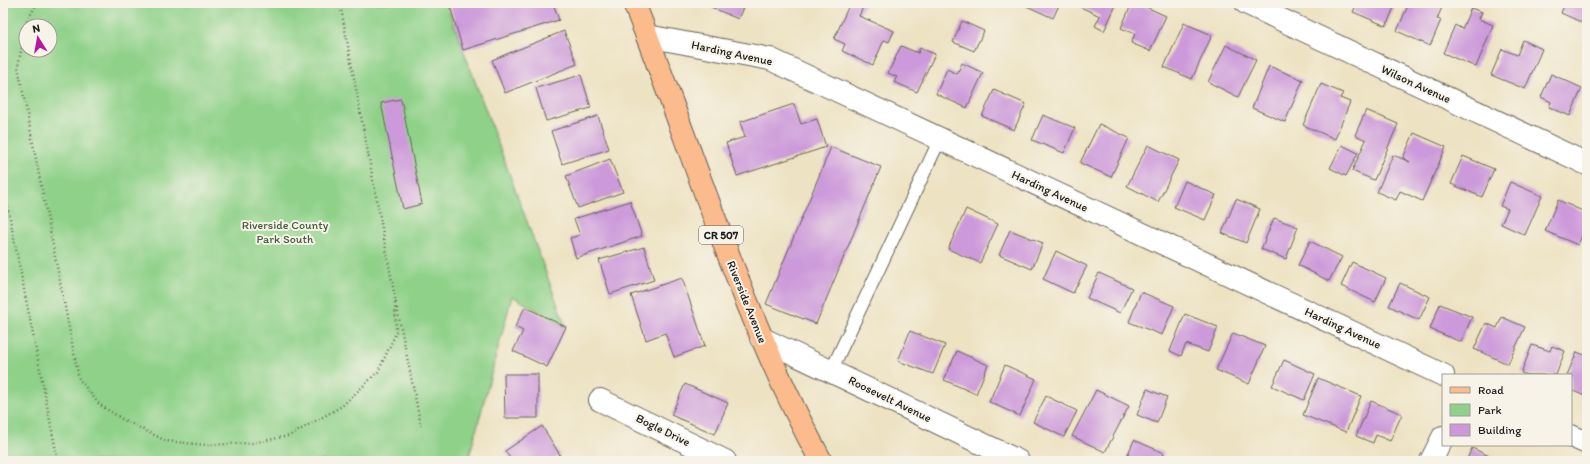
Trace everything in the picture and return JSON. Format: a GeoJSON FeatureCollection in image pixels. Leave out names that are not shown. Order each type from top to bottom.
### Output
{"type":"FeatureCollection","features":[{"type":"Feature","properties":{"kind":"main road","name":"Riverside Avenue"},"geometry":{"type":"LineString","coordinates":[[634,3],[736,276],[761,338],[819,460]]}},
{"type":"Feature","properties":{"kind":"street","name":"Wilson Avenue"},"geometry":{"type":"LineString","coordinates":[[1246,3],[1587,164]]}},
{"type":"Feature","properties":{"kind":"street","name":"Harding Avenue"},"geometry":{"type":"LineString","coordinates":[[647,36],[770,59],[1442,375]]}},
{"type":"Feature","properties":{"kind":"street","name":"Roosevelt Avenue"},"geometry":{"type":"LineString","coordinates":[[761,338],[1018,461]]}},
{"type":"Feature","properties":{"kind":"street","name":"Bogle Drive"},"geometry":{"type":"LineString","coordinates":[[600,400],[725,461]]}},
{"type":"Feature","properties":{"kind":"street"},"geometry":{"type":"LineString","coordinates":[[1572,436],[1587,443]]}},
{"type":"Feature","properties":{"kind":"street"},"geometry":{"type":"LineString","coordinates":[[1430,461],[1442,439]]}},
{"type":"Feature","properties":{"kind":"lane"},"geometry":{"type":"LineString","coordinates":[[831,371],[940,139]]}},
{"type":"Feature","properties":{"kind":"path"},"geometry":{"type":"LineString","coordinates":[[37,3],[26,23],[18,67],[80,379],[99,404],[122,420],[166,440],[206,445],[252,443],[289,436],[342,406],[378,372],[396,333],[395,302]]}},
{"type":"Feature","properties":{"kind":"path"},"geometry":{"type":"LineString","coordinates":[[340,3],[395,302],[421,426]]}},
{"type":"Feature","properties":{"kind":"path"},"geometry":{"type":"LineString","coordinates":[[3,183],[58,461]]}},
{"type":"Feature","properties":{"kind":"green space","name":"Riverside County Park South"},"geometry":{"type":"Polygon","coordinates":[[[3,3],[446,3],[566,327],[512,296],[468,461],[3,461],[3,3]]]}},
{"type":"Feature","properties":{"kind":"building"},"geometry":{"type":"Polygon","coordinates":[[[460,3],[553,3],[559,20],[463,50],[450,6],[460,3]]]}},
{"type":"Feature","properties":{"kind":"building"},"geometry":{"type":"Polygon","coordinates":[[[702,3],[745,3],[738,19],[702,3]]]}},
{"type":"Feature","properties":{"kind":"building"},"geometry":{"type":"Polygon","coordinates":[[[850,3],[865,3],[859,16],[894,31],[889,42],[884,40],[873,65],[842,51],[845,44],[834,39],[850,3]]]}},
{"type":"Feature","properties":{"kind":"building"},"geometry":{"type":"Polygon","coordinates":[[[1020,3],[1060,3],[1053,18],[1020,3]]]}},
{"type":"Feature","properties":{"kind":"building"},"geometry":{"type":"Polygon","coordinates":[[[1077,3],[1117,3],[1104,31],[1095,26],[1100,16],[1076,5],[1077,3]]]}},
{"type":"Feature","properties":{"kind":"building"},"geometry":{"type":"Polygon","coordinates":[[[1132,3],[1137,3],[1166,16],[1150,51],[1131,43],[1135,34],[1121,28],[1132,3]]]}},
{"type":"Feature","properties":{"kind":"building"},"geometry":{"type":"Polygon","coordinates":[[[1357,3],[1396,3],[1386,26],[1353,12],[1357,3]]]}},
{"type":"Feature","properties":{"kind":"building"},"geometry":{"type":"Polygon","coordinates":[[[1409,3],[1439,3],[1443,5],[1437,19],[1441,20],[1430,46],[1397,31],[1409,3]]]}},
{"type":"Feature","properties":{"kind":"building"},"geometry":{"type":"Polygon","coordinates":[[[1565,3],[1587,3],[1584,13],[1587,14],[1583,23],[1561,13],[1565,3]]]}},
{"type":"Feature","properties":{"kind":"building"},"geometry":{"type":"Polygon","coordinates":[[[1471,8],[1482,12],[1479,19],[1493,25],[1476,67],[1443,53],[1455,25],[1462,29],[1471,8]]]}},
{"type":"Feature","properties":{"kind":"building"},"geometry":{"type":"Polygon","coordinates":[[[962,21],[984,31],[974,51],[953,42],[962,21]]]}},
{"type":"Feature","properties":{"kind":"building"},"geometry":{"type":"Polygon","coordinates":[[[1184,23],[1212,35],[1192,79],[1164,67],[1184,23]]]}},
{"type":"Feature","properties":{"kind":"building"},"geometry":{"type":"Polygon","coordinates":[[[564,31],[577,64],[505,93],[492,60],[564,31]]]}},
{"type":"Feature","properties":{"kind":"building"},"geometry":{"type":"Polygon","coordinates":[[[1523,40],[1542,49],[1525,89],[1491,75],[1502,49],[1517,55],[1523,40]]]}},
{"type":"Feature","properties":{"kind":"building"},"geometry":{"type":"Polygon","coordinates":[[[1226,45],[1256,60],[1238,97],[1208,82],[1226,45]]]}},
{"type":"Feature","properties":{"kind":"building"},"geometry":{"type":"Polygon","coordinates":[[[901,46],[918,53],[920,48],[935,54],[917,92],[894,82],[897,77],[888,73],[901,46]]]}},
{"type":"Feature","properties":{"kind":"building"},"geometry":{"type":"Polygon","coordinates":[[[962,63],[983,73],[967,108],[936,94],[947,69],[957,74],[962,63]]]}},
{"type":"Feature","properties":{"kind":"building"},"geometry":{"type":"Polygon","coordinates":[[[1269,66],[1303,80],[1285,122],[1252,108],[1269,66]]]}},
{"type":"Feature","properties":{"kind":"building"},"geometry":{"type":"Polygon","coordinates":[[[1551,74],[1582,88],[1570,116],[1549,107],[1551,102],[1541,97],[1551,74]]]}},
{"type":"Feature","properties":{"kind":"building"},"geometry":{"type":"Polygon","coordinates":[[[581,75],[591,108],[546,121],[536,88],[581,75]]]}},
{"type":"Feature","properties":{"kind":"building"},"geometry":{"type":"Polygon","coordinates":[[[1321,84],[1343,93],[1340,98],[1350,102],[1335,139],[1303,125],[1321,84]]]}},
{"type":"Feature","properties":{"kind":"building"},"geometry":{"type":"Polygon","coordinates":[[[994,90],[1026,104],[1014,130],[982,116],[994,90]]]}},
{"type":"Feature","properties":{"kind":"building"},"geometry":{"type":"Polygon","coordinates":[[[401,99],[422,204],[403,209],[381,103],[401,99]]]}},
{"type":"Feature","properties":{"kind":"building"},"geometry":{"type":"Polygon","coordinates":[[[794,104],[801,124],[817,119],[826,147],[737,176],[726,143],[745,137],[740,122],[794,104]]]}},
{"type":"Feature","properties":{"kind":"building"},"geometry":{"type":"Polygon","coordinates":[[[1366,110],[1398,124],[1374,180],[1352,171],[1366,140],[1355,135],[1366,110]]]}},
{"type":"Feature","properties":{"kind":"building"},"geometry":{"type":"Polygon","coordinates":[[[1043,115],[1075,128],[1064,153],[1032,140],[1043,115]]]}},
{"type":"Feature","properties":{"kind":"building"},"geometry":{"type":"Polygon","coordinates":[[[598,116],[609,149],[562,164],[551,131],[598,116]]]}},
{"type":"Feature","properties":{"kind":"building"},"geometry":{"type":"Polygon","coordinates":[[[1099,124],[1129,138],[1111,177],[1080,163],[1099,124]]]}},
{"type":"Feature","properties":{"kind":"building"},"geometry":{"type":"Polygon","coordinates":[[[1414,133],[1446,147],[1422,201],[1400,191],[1396,200],[1377,192],[1393,155],[1410,162],[1403,158],[1414,133]]]}},
{"type":"Feature","properties":{"kind":"building"},"geometry":{"type":"Polygon","coordinates":[[[1148,145],[1179,160],[1158,202],[1127,186],[1148,145]]]}},
{"type":"Feature","properties":{"kind":"building"},"geometry":{"type":"Polygon","coordinates":[[[1342,145],[1358,153],[1346,176],[1330,168],[1342,145]]]}},
{"type":"Feature","properties":{"kind":"building"},"geometry":{"type":"Polygon","coordinates":[[[831,147],[881,167],[816,324],[766,304],[831,147]]]}},
{"type":"Feature","properties":{"kind":"building"},"geometry":{"type":"Polygon","coordinates":[[[1463,156],[1494,169],[1482,197],[1451,184],[1463,156]]]}},
{"type":"Feature","properties":{"kind":"building"},"geometry":{"type":"Polygon","coordinates":[[[610,159],[623,192],[578,208],[566,176],[610,159]]]}},
{"type":"Feature","properties":{"kind":"building"},"geometry":{"type":"Polygon","coordinates":[[[1185,181],[1216,195],[1205,220],[1174,207],[1185,181]]]}},
{"type":"Feature","properties":{"kind":"building"},"geometry":{"type":"Polygon","coordinates":[[[1510,182],[1542,196],[1525,235],[1501,224],[1508,209],[1500,206],[1510,182]]]}},
{"type":"Feature","properties":{"kind":"building"},"geometry":{"type":"Polygon","coordinates":[[[1236,199],[1260,209],[1246,243],[1222,233],[1236,199]]]}},
{"type":"Feature","properties":{"kind":"building"},"geometry":{"type":"Polygon","coordinates":[[[1558,200],[1587,213],[1587,224],[1578,245],[1545,231],[1558,200]]]}},
{"type":"Feature","properties":{"kind":"building"},"geometry":{"type":"Polygon","coordinates":[[[630,201],[642,236],[576,258],[570,238],[580,235],[574,219],[630,201]]]}},
{"type":"Feature","properties":{"kind":"building"},"geometry":{"type":"Polygon","coordinates":[[[966,209],[998,224],[980,263],[948,249],[966,209]]]}},
{"type":"Feature","properties":{"kind":"building"},"geometry":{"type":"Polygon","coordinates":[[[1274,218],[1298,227],[1286,259],[1261,249],[1274,218]]]}},
{"type":"Feature","properties":{"kind":"building"},"geometry":{"type":"Polygon","coordinates":[[[1010,230],[1043,243],[1032,269],[999,255],[1010,230]]]}},
{"type":"Feature","properties":{"kind":"building"},"geometry":{"type":"Polygon","coordinates":[[[1310,241],[1342,257],[1329,281],[1298,265],[1310,241]]]}},
{"type":"Feature","properties":{"kind":"building"},"geometry":{"type":"Polygon","coordinates":[[[644,247],[654,280],[610,294],[599,260],[644,247]]]}},
{"type":"Feature","properties":{"kind":"building"},"geometry":{"type":"Polygon","coordinates":[[[1056,251],[1087,266],[1073,293],[1043,279],[1056,251]]]}},
{"type":"Feature","properties":{"kind":"building"},"geometry":{"type":"Polygon","coordinates":[[[1352,262],[1386,278],[1375,302],[1341,286],[1352,262]]]}},
{"type":"Feature","properties":{"kind":"building"},"geometry":{"type":"Polygon","coordinates":[[[1099,273],[1132,288],[1120,313],[1087,298],[1099,273]]]}},
{"type":"Feature","properties":{"kind":"building"},"geometry":{"type":"Polygon","coordinates":[[[682,278],[705,346],[674,357],[665,333],[646,340],[631,295],[682,278]]]}},
{"type":"Feature","properties":{"kind":"building"},"geometry":{"type":"Polygon","coordinates":[[[1400,283],[1430,297],[1419,320],[1389,306],[1400,283]]]}},
{"type":"Feature","properties":{"kind":"building"},"geometry":{"type":"Polygon","coordinates":[[[1141,292],[1174,306],[1162,335],[1129,322],[1141,292]]]}},
{"type":"Feature","properties":{"kind":"building"},"geometry":{"type":"Polygon","coordinates":[[[1440,304],[1472,317],[1461,342],[1430,329],[1440,304]]]}},
{"type":"Feature","properties":{"kind":"building"},"geometry":{"type":"Polygon","coordinates":[[[525,307],[566,327],[547,367],[513,351],[523,331],[515,327],[525,307]]]}},
{"type":"Feature","properties":{"kind":"building"},"geometry":{"type":"Polygon","coordinates":[[[1185,314],[1218,327],[1208,352],[1186,344],[1181,356],[1170,351],[1185,314]]]}},
{"type":"Feature","properties":{"kind":"building"},"geometry":{"type":"Polygon","coordinates":[[[1502,317],[1525,327],[1508,364],[1474,349],[1486,323],[1497,328],[1502,317]]]}},
{"type":"Feature","properties":{"kind":"building"},"geometry":{"type":"Polygon","coordinates":[[[910,331],[945,345],[933,374],[898,361],[910,331]]]}},
{"type":"Feature","properties":{"kind":"building"},"geometry":{"type":"Polygon","coordinates":[[[1233,333],[1265,346],[1249,384],[1216,370],[1233,333]]]}},
{"type":"Feature","properties":{"kind":"building"},"geometry":{"type":"Polygon","coordinates":[[[1532,345],[1550,351],[1552,346],[1565,351],[1556,374],[1521,373],[1532,345]]]}},
{"type":"Feature","properties":{"kind":"building"},"geometry":{"type":"Polygon","coordinates":[[[957,351],[988,365],[976,394],[944,380],[957,351]]]}},
{"type":"Feature","properties":{"kind":"building"},"geometry":{"type":"Polygon","coordinates":[[[1577,352],[1587,356],[1587,397],[1572,390],[1572,374],[1567,374],[1577,352]]]}},
{"type":"Feature","properties":{"kind":"building"},"geometry":{"type":"Polygon","coordinates":[[[1284,360],[1315,374],[1304,400],[1272,386],[1284,360]]]}},
{"type":"Feature","properties":{"kind":"building"},"geometry":{"type":"Polygon","coordinates":[[[1005,365],[1036,379],[1020,416],[989,402],[1005,365]]]}},
{"type":"Feature","properties":{"kind":"building"},"geometry":{"type":"Polygon","coordinates":[[[504,374],[538,374],[538,418],[505,418],[504,374]]]}},
{"type":"Feature","properties":{"kind":"building"},"geometry":{"type":"Polygon","coordinates":[[[1318,378],[1361,396],[1346,432],[1303,415],[1318,378]]]}},
{"type":"Feature","properties":{"kind":"building"},"geometry":{"type":"Polygon","coordinates":[[[685,384],[728,403],[715,434],[671,415],[685,384]]]}},
{"type":"Feature","properties":{"kind":"building"},"geometry":{"type":"Polygon","coordinates":[[[1147,389],[1167,397],[1157,423],[1137,415],[1147,389]]]}},
{"type":"Feature","properties":{"kind":"building"},"geometry":{"type":"Polygon","coordinates":[[[1096,390],[1129,406],[1105,452],[1072,436],[1096,390]]]}},
{"type":"Feature","properties":{"kind":"building"},"geometry":{"type":"Polygon","coordinates":[[[1046,396],[1077,411],[1064,437],[1033,422],[1046,396]]]}},
{"type":"Feature","properties":{"kind":"building"},"geometry":{"type":"Polygon","coordinates":[[[1371,401],[1402,414],[1390,441],[1376,435],[1373,443],[1356,436],[1371,401]]]}},
{"type":"Feature","properties":{"kind":"building"},"geometry":{"type":"Polygon","coordinates":[[[542,426],[560,455],[551,461],[512,461],[505,451],[542,426]]]}},
{"type":"Feature","properties":{"kind":"building"},"geometry":{"type":"Polygon","coordinates":[[[1134,440],[1164,453],[1161,461],[1125,461],[1134,440]]]}},
{"type":"Feature","properties":{"kind":"building"},"geometry":{"type":"Polygon","coordinates":[[[1472,448],[1500,461],[1466,461],[1472,448]]]}}]}
